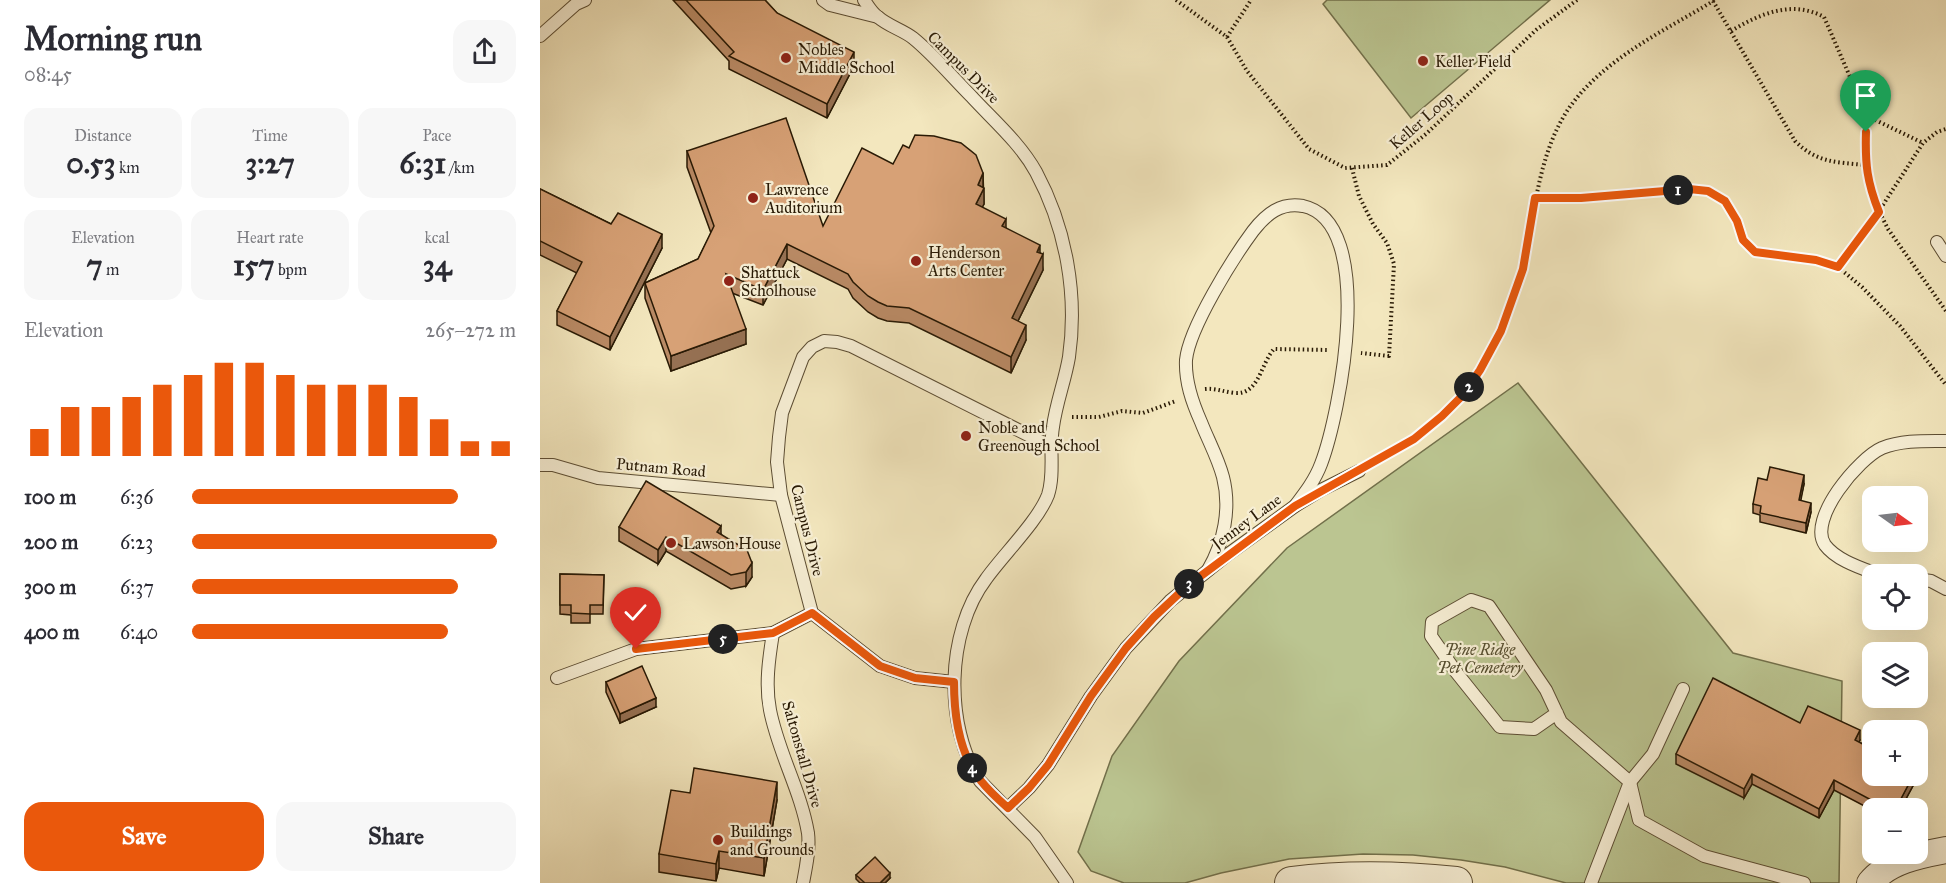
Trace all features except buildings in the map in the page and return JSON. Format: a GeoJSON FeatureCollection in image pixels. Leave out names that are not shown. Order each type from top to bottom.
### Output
{"type":"FeatureCollection","features":[{"type":"Feature","properties":{"kind":"street"},"geometry":{"type":"LineString","coordinates":[[1870,883],[1891,866],[1946,850]]}},
{"type":"Feature","properties":{"kind":"street"},"geometry":{"type":"LineString","coordinates":[[1291,883],[1364,877],[1456,883]]}},
{"type":"Feature","properties":{"kind":"lane"},"geometry":{"type":"LineString","coordinates":[[540,36],[576,4],[585,0]]}},
{"type":"Feature","properties":{"kind":"lane"},"geometry":{"type":"LineString","coordinates":[[823,0],[831,5],[878,17]]}},
{"type":"Feature","properties":{"kind":"lane","name":"Campus Drive"},"geometry":{"type":"LineString","coordinates":[[864,0],[878,17],[912,37],[1014,141],[1035,170],[1060,228],[1066,256],[1072,310],[1068,359],[1056,408],[1050,446],[1049,494],[1042,508],[984,580],[976,595],[958,648],[954,682],[956,716],[967,758],[980,781],[1046,850],[1067,883]]}},
{"type":"Feature","properties":{"kind":"lane"},"geometry":{"type":"LineString","coordinates":[[1208,570],[1224,534],[1226,501],[1221,471],[1195,408],[1187,382],[1186,359],[1197,324],[1248,238],[1275,209],[1291,205],[1315,211],[1324,217],[1336,234],[1342,256],[1348,317],[1345,364],[1329,440],[1314,481],[1295,506]]}},
{"type":"Feature","properties":{"kind":"lane"},"geometry":{"type":"LineString","coordinates":[[1937,242],[1946,256]]}},
{"type":"Feature","properties":{"kind":"lane","name":"Campus Drive"},"geometry":{"type":"LineString","coordinates":[[812,613],[781,495],[777,462],[782,413],[803,357],[812,346],[824,341],[851,346],[1050,446]]}},
{"type":"Feature","properties":{"kind":"lane"},"geometry":{"type":"LineString","coordinates":[[1862,567],[1843,559],[1825,545],[1821,530],[1831,504],[1849,476],[1860,462],[1880,449],[1903,442],[1946,441]]}},
{"type":"Feature","properties":{"kind":"lane","name":"Putnam Road"},"geometry":{"type":"LineString","coordinates":[[540,465],[553,465],[598,478],[781,495]]}},
{"type":"Feature","properties":{"kind":"lane","name":"Jenney Lane"},"geometry":{"type":"LineString","coordinates":[[1008,808],[1044,771],[1091,696],[1126,648],[1170,601],[1295,506],[1359,471]]}},
{"type":"Feature","properties":{"kind":"lane"},"geometry":{"type":"LineString","coordinates":[[1928,581],[1946,590]]}},
{"type":"Feature","properties":{"kind":"lane"},"geometry":{"type":"LineString","coordinates":[[1557,713],[1534,729],[1500,726],[1456,672],[1431,636],[1432,622],[1471,600],[1489,606],[1546,690],[1557,713],[1561,722],[1630,782],[1639,820],[1704,856],[1804,883]]}},
{"type":"Feature","properties":{"kind":"lane"},"geometry":{"type":"LineString","coordinates":[[557,678],[636,649],[773,633],[812,613],[880,666],[915,678],[954,682]]}},
{"type":"Feature","properties":{"kind":"lane","name":"Saltonstall Drive"},"geometry":{"type":"LineString","coordinates":[[773,633],[768,682],[770,710],[804,813],[808,835],[808,855],[803,883]]}},
{"type":"Feature","properties":{"kind":"lane"},"geometry":{"type":"LineString","coordinates":[[1591,883],[1630,782],[1653,754],[1683,689]]}},
{"type":"Feature","properties":{"kind":"path","name":"Keller Loop"},"geometry":{"type":"LineString","coordinates":[[1176,0],[1227,37],[1247,71],[1309,149],[1345,168],[1387,165],[1426,134],[1536,30],[1577,0]]}},
{"type":"Feature","properties":{"kind":"path"},"geometry":{"type":"LineString","coordinates":[[1227,37],[1249,0]]}},
{"type":"Feature","properties":{"kind":"path"},"geometry":{"type":"LineString","coordinates":[[1359,471],[1414,439],[1442,416],[1464,394],[1480,370],[1501,331],[1523,269],[1543,165],[1567,112],[1582,92],[1605,70],[1639,46],[1714,1],[1795,141],[1807,153],[1825,160],[1865,165]]}},
{"type":"Feature","properties":{"kind":"path"},"geometry":{"type":"LineString","coordinates":[[1731,31],[1772,6],[1780,4]]}},
{"type":"Feature","properties":{"kind":"path"},"geometry":{"type":"LineString","coordinates":[[1808,5],[1815,7],[1824,17],[1867,116],[1865,165],[1871,193],[1879,212],[1888,229],[1946,311]]}},
{"type":"Feature","properties":{"kind":"path"},"geometry":{"type":"LineString","coordinates":[[1867,116],[1923,143]]}},
{"type":"Feature","properties":{"kind":"path"},"geometry":{"type":"LineString","coordinates":[[1838,267],[1879,212],[1923,143],[1937,132],[1946,129]]}},
{"type":"Feature","properties":{"kind":"path"},"geometry":{"type":"LineString","coordinates":[[1352,167],[1359,196],[1373,224],[1387,243],[1394,264],[1389,356],[1357,352]]}},
{"type":"Feature","properties":{"kind":"path"},"geometry":{"type":"LineString","coordinates":[[1535,198],[1581,198],[1689,189],[1708,191],[1725,201],[1737,221],[1743,240],[1755,252],[1816,260],[1838,267],[1862,287],[1900,326],[1946,385]]}},
{"type":"Feature","properties":{"kind":"path"},"geometry":{"type":"LineString","coordinates":[[1202,390],[1213,388],[1245,393],[1253,387],[1268,356],[1274,349],[1329,350]]}},
{"type":"Feature","properties":{"kind":"path"},"geometry":{"type":"LineString","coordinates":[[1072,417],[1099,417],[1122,411],[1143,413],[1177,400]]}},
{"type":"Feature","properties":{"kind":"green space","name":"Keller Field"},"geometry":{"type":"Polygon","coordinates":[[[1327,0],[1550,0],[1411,118],[1323,4],[1327,0]]]}},
{"type":"Feature","properties":{"kind":"green space","name":"Pine Ridge Pet Cemetery"},"geometry":{"type":"Polygon","coordinates":[[[1518,383],[1733,653],[1842,681],[1839,883],[1566,883],[1505,867],[1461,860],[1413,855],[1363,854],[1289,859],[1185,883],[1124,883],[1091,871],[1078,852],[1112,756],[1179,661],[1287,548],[1518,383]]]}},
{"type":"Feature","properties":{"kind":"place","name":"Nobles Middle School"},"geometry":{"type":"Point","coordinates":[786,58]}},
{"type":"Feature","properties":{"kind":"place","name":"Keller Field"},"geometry":{"type":"Point","coordinates":[1423,61]}},
{"type":"Feature","properties":{"kind":"place","name":"Lawrence Auditorium"},"geometry":{"type":"Point","coordinates":[753,198]}},
{"type":"Feature","properties":{"kind":"place","name":"Henderson Arts Center"},"geometry":{"type":"Point","coordinates":[916,261]}},
{"type":"Feature","properties":{"kind":"place","name":"Shattuck Scholhouse"},"geometry":{"type":"Point","coordinates":[729,281]}},
{"type":"Feature","properties":{"kind":"place","name":"Noble and Greenough School"},"geometry":{"type":"Point","coordinates":[966,436]}},
{"type":"Feature","properties":{"kind":"place","name":"Lawson House"},"geometry":{"type":"Point","coordinates":[671,543]}},
{"type":"Feature","properties":{"kind":"place","name":"Buildings and Grounds"},"geometry":{"type":"Point","coordinates":[718,840]}},
{"type":"Feature","properties":{"kind":"route"},"geometry":{"type":"LineString","coordinates":[[636,649],[773,633],[812,613],[880,666],[915,678],[954,682],[958,730],[967,758],[980,781],[1008,808],[1040,777],[1091,696],[1126,648],[1186,587],[1295,506],[1414,439],[1464,394],[1501,331],[1523,269],[1535,198],[1581,198],[1689,189],[1708,191],[1725,201],[1737,221],[1743,240],[1755,252],[1816,260],[1838,267],[1879,212],[1871,193],[1865,165],[1866,132]]}}]}
